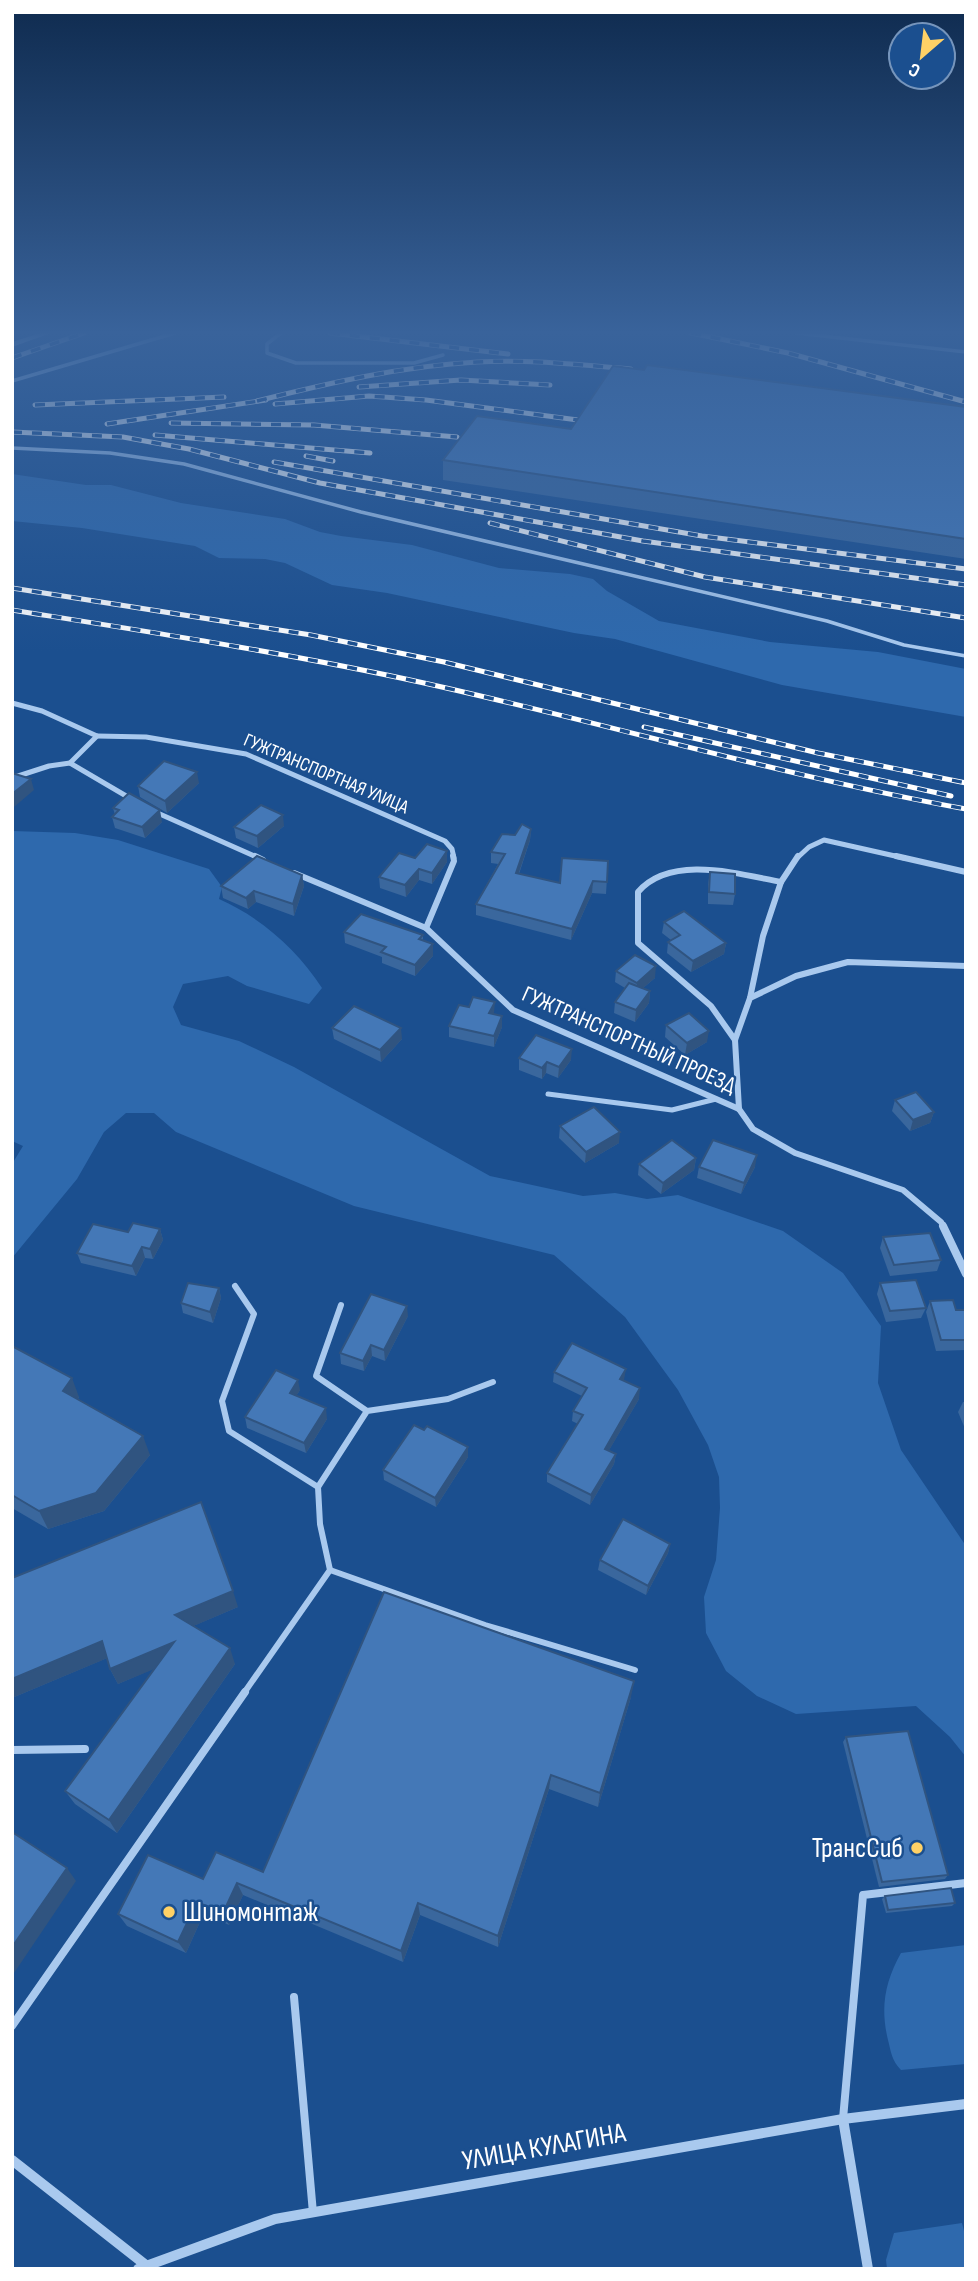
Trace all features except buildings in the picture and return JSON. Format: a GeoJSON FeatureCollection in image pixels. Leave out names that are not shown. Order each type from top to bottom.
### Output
{"type":"FeatureCollection","features":[{"type":"Feature","properties":{"kind":"street"},"geometry":{"type":"LineString","coordinates":[[12,704],[42,711],[97,736],[70,764]]}},
{"type":"Feature","properties":{"kind":"street","name":"ГУЖТРАНСПОРТНАЯ УЛИЦА"},"geometry":{"type":"LineString","coordinates":[[97,736],[146,737],[246,754],[445,841],[452,849],[454,861],[426,928]]}},
{"type":"Feature","properties":{"kind":"street"},"geometry":{"type":"LineString","coordinates":[[12,778],[49,766],[70,764],[177,824],[276,865]]}},
{"type":"Feature","properties":{"kind":"street"},"geometry":{"type":"LineString","coordinates":[[739,1109],[735,1040],[751,998],[763,936],[781,882],[799,852],[810,844],[824,840],[966,872]]}},
{"type":"Feature","properties":{"kind":"street","name":"ГУЖТРАНСПОРТНЫЙ ПРОЕЗД"},"geometry":{"type":"LineString","coordinates":[[288,870],[426,928],[513,1010],[739,1109],[752,1129],[795,1153],[903,1190],[941,1222],[966,1274]]}},
{"type":"Feature","properties":{"kind":"street"},"geometry":{"type":"LineString","coordinates":[[735,1040],[711,1006],[638,943],[638,892],[650,880],[686,872],[728,872],[781,882]]}},
{"type":"Feature","properties":{"kind":"street"},"geometry":{"type":"LineString","coordinates":[[751,998],[796,976],[848,962],[966,966]]}},
{"type":"Feature","properties":{"kind":"street","name":"УЛИЦА КУЛАГИНА"},"geometry":{"type":"LineString","coordinates":[[142,2267],[275,2218],[843,2119],[966,2104]]}},
{"type":"Feature","properties":{"kind":"street"},"geometry":{"type":"LineString","coordinates":[[843,2119],[868,2269]]}},
{"type":"Feature","properties":{"kind":"street"},"geometry":{"type":"LineString","coordinates":[[12,2161],[142,2267]]}},
{"type":"Feature","properties":{"kind":"lane"},"geometry":{"type":"LineString","coordinates":[[12,448],[110,453],[184,464],[374,515],[827,621],[904,645],[966,656]]}},
{"type":"Feature","properties":{"kind":"lane"},"geometry":{"type":"LineString","coordinates":[[548,1094],[672,1110],[716,1099]]}},
{"type":"Feature","properties":{"kind":"lane"},"geometry":{"type":"LineString","coordinates":[[235,1286],[254,1314],[222,1401],[229,1431],[318,1488]]}},
{"type":"Feature","properties":{"kind":"lane"},"geometry":{"type":"LineString","coordinates":[[341,1305],[316,1377],[367,1411],[448,1399],[493,1382]]}},
{"type":"Feature","properties":{"kind":"lane"},"geometry":{"type":"LineString","coordinates":[[12,2026],[330,1570],[320,1524],[318,1488],[367,1411]]}},
{"type":"Feature","properties":{"kind":"lane"},"geometry":{"type":"LineString","coordinates":[[330,1570],[485,1625],[635,1670]]}},
{"type":"Feature","properties":{"kind":"lane"},"geometry":{"type":"LineString","coordinates":[[12,1750],[85,1749]]}},
{"type":"Feature","properties":{"kind":"lane"},"geometry":{"type":"LineString","coordinates":[[843,2119],[863,1895],[966,1883]]}},
{"type":"Feature","properties":{"kind":"lane"},"geometry":{"type":"LineString","coordinates":[[294,1997],[313,2213]]}},
{"type":"Feature","properties":{"kind":"shaded area"},"geometry":{"type":"Polygon","coordinates":[[[12,474],[86,485],[111,485],[181,503],[285,519],[320,532],[412,545],[499,568],[570,574],[593,579],[607,591],[659,621],[770,642],[878,652],[966,669],[966,717],[782,685],[615,639],[574,633],[387,593],[332,585],[285,563],[265,559],[219,558],[195,546],[82,528],[12,521],[12,474]]]}},
{"type":"Feature","properties":{"kind":"shaded area"},"geometry":{"type":"Polygon","coordinates":[[[12,831],[75,833],[118,840],[209,869],[222,887],[219,899],[249,915],[289,947],[322,988],[309,1004],[247,986],[228,976],[183,984],[173,1007],[181,1025],[239,1041],[294,1067],[490,1176],[583,1196],[615,1193],[647,1199],[678,1195],[783,1231],[843,1273],[881,1326],[878,1383],[901,1450],[966,1546],[966,1757],[950,1737],[916,1706],[796,1714],[757,1696],[726,1671],[706,1633],[704,1597],[716,1560],[720,1508],[719,1477],[708,1445],[678,1390],[625,1317],[554,1255],[354,1206],[176,1132],[154,1113],[126,1113],[104,1132],[77,1179],[12,1258],[12,1164],[23,1146],[12,1141],[12,831]]]}},
{"type":"Feature","properties":{"kind":"shaded area"},"geometry":{"type":"Polygon","coordinates":[[[966,1945],[966,2064],[901,2070],[890,2048],[884,2006],[891,1974],[901,1953],[966,1945]]]}},
{"type":"Feature","properties":{"kind":"shaded area"},"geometry":{"type":"Polygon","coordinates":[[[962,2223],[966,2239],[966,2269],[887,2269],[886,2260],[894,2233],[962,2223]]]}},
{"type":"Feature","properties":{"kind":"railway"},"geometry":{"type":"LineString","coordinates":[[136,439],[189,449],[320,483],[643,541],[966,585]]}},
{"type":"Feature","properties":{"kind":"railway"},"geometry":{"type":"LineString","coordinates":[[208,439],[370,453]]}},
{"type":"Feature","properties":{"kind":"railway"},"geometry":{"type":"LineString","coordinates":[[306,456],[333,461]]}},
{"type":"Feature","properties":{"kind":"railway"},"geometry":{"type":"LineString","coordinates":[[274,462],[702,536],[966,569]]}},
{"type":"Feature","properties":{"kind":"railway"},"geometry":{"type":"LineString","coordinates":[[490,523],[705,577],[966,618]]}},
{"type":"Feature","properties":{"kind":"railway"},"geometry":{"type":"LineString","coordinates":[[12,588],[311,635],[444,662],[818,753],[966,783]]}},
{"type":"Feature","properties":{"kind":"railway"},"geometry":{"type":"LineString","coordinates":[[12,610],[373,672],[830,781],[966,809]]}},
{"type":"Feature","properties":{"kind":"railway"},"geometry":{"type":"LineString","coordinates":[[644,727],[951,796]]}},
{"type":"Feature","properties":{"kind":"place","name":"ТрансСиб"},"geometry":{"type":"Point","coordinates":[917,1848]}},
{"type":"Feature","properties":{"kind":"place","name":"Шиномонтаж"},"geometry":{"type":"Point","coordinates":[169,1912]}}]}
